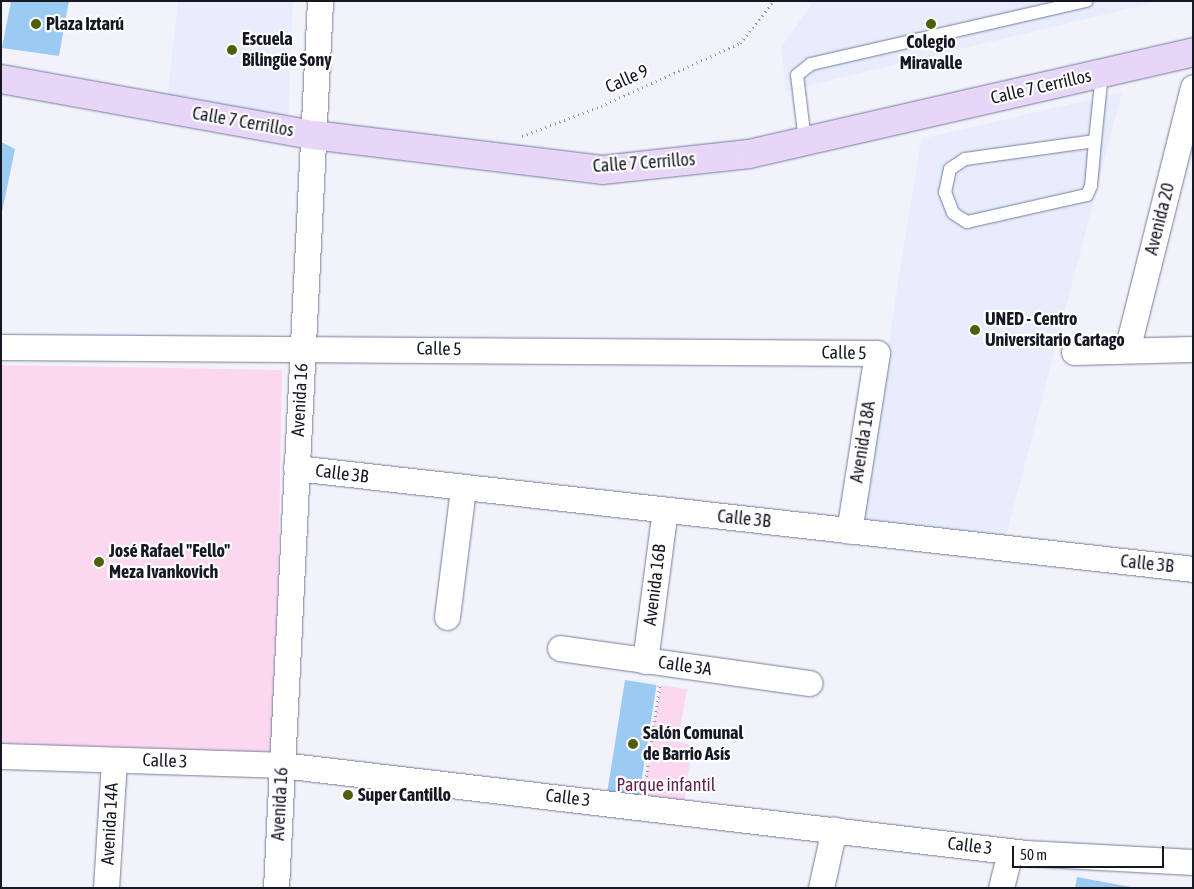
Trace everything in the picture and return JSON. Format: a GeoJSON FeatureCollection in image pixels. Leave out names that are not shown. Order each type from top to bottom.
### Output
{"type":"FeatureCollection","features":[{"type":"Feature","properties":{"kind":"main road","name":"Calle 7 Cerrillos"},"geometry":{"type":"LineString","coordinates":[[1,79],[313,135],[602,170],[749,154],[1193,52]]}},
{"type":"Feature","properties":{"kind":"street","name":"Avenida 16"},"geometry":{"type":"LineString","coordinates":[[276,888],[320,1]]}},
{"type":"Feature","properties":{"kind":"street","name":"Avenida 20"},"geometry":{"type":"LineString","coordinates":[[1128,350],[1193,87]]}},
{"type":"Feature","properties":{"kind":"street","name":"Calle 5"},"geometry":{"type":"LineString","coordinates":[[1,347],[877,353]]}},
{"type":"Feature","properties":{"kind":"street"},"geometry":{"type":"LineString","coordinates":[[1074,352],[1193,349]]}},
{"type":"Feature","properties":{"kind":"street","name":"Avenida 18A"},"geometry":{"type":"LineString","coordinates":[[849,530],[877,353]]}},
{"type":"Feature","properties":{"kind":"street","name":"Calle 3B"},"geometry":{"type":"LineString","coordinates":[[296,468],[463,489],[1193,569]]}},
{"type":"Feature","properties":{"kind":"street"},"geometry":{"type":"LineString","coordinates":[[447,617],[463,489]]}},
{"type":"Feature","properties":{"kind":"street","name":"Avenida 16B"},"geometry":{"type":"LineString","coordinates":[[654,662],[665,510]]}},
{"type":"Feature","properties":{"kind":"street","name":"Calle 3A"},"geometry":{"type":"LineString","coordinates":[[560,648],[810,683]]}},
{"type":"Feature","properties":{"kind":"street","name":"Calle 3"},"geometry":{"type":"LineString","coordinates":[[1,756],[282,765],[1010,851],[1193,862]]}},
{"type":"Feature","properties":{"kind":"street","name":"Avenida 14A"},"geometry":{"type":"LineString","coordinates":[[106,888],[114,760]]}},
{"type":"Feature","properties":{"kind":"street"},"geometry":{"type":"LineString","coordinates":[[821,888],[834,829]]}},
{"type":"Feature","properties":{"kind":"street"},"geometry":{"type":"LineString","coordinates":[[1001,888],[1010,851]]}},
{"type":"Feature","properties":{"kind":"lane"},"geometry":{"type":"LineString","coordinates":[[806,141],[800,107],[798,74],[811,64],[1087,1]]}},
{"type":"Feature","properties":{"kind":"lane"},"geometry":{"type":"LineString","coordinates":[[1095,141],[965,159],[950,169],[945,192],[953,213],[967,222],[1087,194],[1095,141],[1102,73]]}},
{"type":"Feature","properties":{"kind":"path","name":"Calle 9"},"geometry":{"type":"LineString","coordinates":[[518,137],[601,106],[740,43],[774,1]]}},
{"type":"Feature","properties":{"kind":"path"},"geometry":{"type":"LineString","coordinates":[[642,807],[654,662]]}},
{"type":"Feature","properties":{"kind":"shaded area","name":"Escuela Bilingüe Sony"},"geometry":{"type":"Polygon","coordinates":[[[178,1],[293,1],[288,124],[167,99],[178,1]]]}},
{"type":"Feature","properties":{"kind":"shaded area","name":"Colegio Miravalle"},"geometry":{"type":"Polygon","coordinates":[[[814,1],[1161,1],[786,91],[781,47],[814,1]]]}},
{"type":"Feature","properties":{"kind":"shaded area","name":"UNED - Centro Universitario Cartago"},"geometry":{"type":"Polygon","coordinates":[[[1122,92],[1006,537],[860,521],[921,139],[1122,92]]]}},
{"type":"Feature","properties":{"kind":"green space"},"geometry":{"type":"Polygon","coordinates":[[[1,365],[282,370],[275,752],[1,747],[1,365]]]}},
{"type":"Feature","properties":{"kind":"green space","name":"Parque infantil"},"geometry":{"type":"Polygon","coordinates":[[[660,685],[687,689],[678,742],[692,745],[683,812],[642,807],[660,685]]]}},
{"type":"Feature","properties":{"kind":"building","name":"Plaza Iztarú"},"geometry":{"type":"Polygon","coordinates":[[[11,1],[69,1],[59,56],[2,48],[11,1]]]}},
{"type":"Feature","properties":{"kind":"building"},"geometry":{"type":"Polygon","coordinates":[[[1,142],[15,149],[2,212],[1,212],[1,142]]]}},
{"type":"Feature","properties":{"kind":"building","name":"Salón Comunal de Barrio Asís"},"geometry":{"type":"Polygon","coordinates":[[[625,680],[657,685],[637,807],[606,802],[625,680]]]}},
{"type":"Feature","properties":{"kind":"building"},"geometry":{"type":"Polygon","coordinates":[[[1077,877],[1131,887],[1131,888],[1075,888],[1077,877]]]}},
{"type":"Feature","properties":{"kind":"place","name":"Plaza Iztarú"},"geometry":{"type":"Point","coordinates":[36,24]}},
{"type":"Feature","properties":{"kind":"place","name":"Colegio Miravalle"},"geometry":{"type":"Point","coordinates":[931,24]}},
{"type":"Feature","properties":{"kind":"place","name":"Escuela Bilingüe Sony"},"geometry":{"type":"Point","coordinates":[232,50]}},
{"type":"Feature","properties":{"kind":"place","name":"UNED - Centro Universitario Cartago"},"geometry":{"type":"Point","coordinates":[975,330]}},
{"type":"Feature","properties":{"kind":"place","name":"José Rafael \"Fello\" Meza Ivankovich"},"geometry":{"type":"Point","coordinates":[99,562]}},
{"type":"Feature","properties":{"kind":"place","name":"Salón Comunal de Barrio Asís"},"geometry":{"type":"Point","coordinates":[633,744]}},
{"type":"Feature","properties":{"kind":"place","name":"Super Cantillo"},"geometry":{"type":"Point","coordinates":[348,795]}}]}
